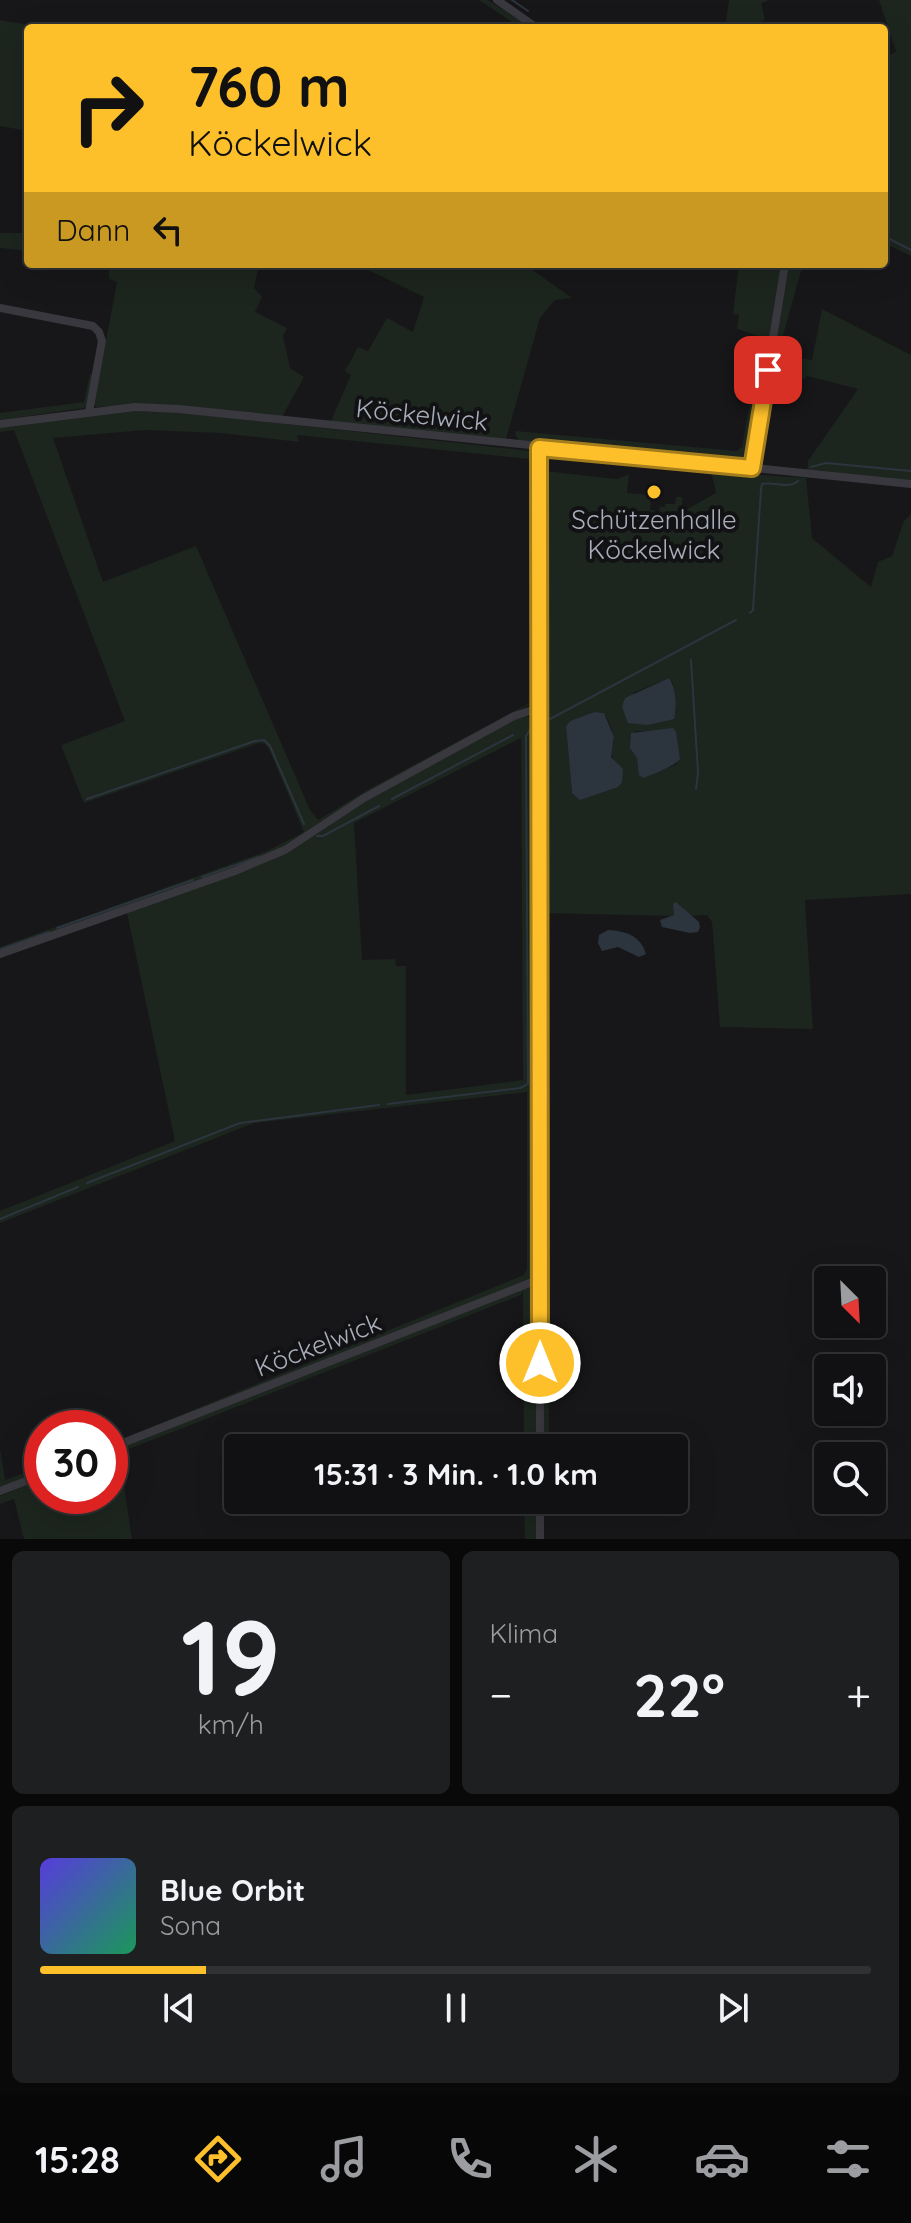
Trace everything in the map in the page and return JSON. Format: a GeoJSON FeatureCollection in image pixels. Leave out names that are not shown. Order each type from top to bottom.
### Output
{"type":"FeatureCollection","features":[{"type":"Feature","properties":{"kind":"street"},"geometry":{"type":"LineString","coordinates":[[497,0],[531,24]]}},
{"type":"Feature","properties":{"kind":"street"},"geometry":{"type":"LineString","coordinates":[[752,468],[784,268]]}},
{"type":"Feature","properties":{"kind":"street"},"geometry":{"type":"LineString","coordinates":[[0,308],[93,326],[99,332],[102,341],[89,412]]}},
{"type":"Feature","properties":{"kind":"street","name":"Köckelwick"},"geometry":{"type":"LineString","coordinates":[[0,424],[135,407],[179,409],[911,484]]}},
{"type":"Feature","properties":{"kind":"street"},"geometry":{"type":"LineString","coordinates":[[539,448],[540,1434]]}},
{"type":"Feature","properties":{"kind":"street"},"geometry":{"type":"LineString","coordinates":[[0,954],[235,871],[285,850],[364,798],[514,716],[539,708]]}},
{"type":"Feature","properties":{"kind":"street","name":"Köckelwick"},"geometry":{"type":"LineString","coordinates":[[128,1441],[540,1279]]}},
{"type":"Feature","properties":{"kind":"street"},"geometry":{"type":"LineString","coordinates":[[0,1491],[24,1482]]}},
{"type":"Feature","properties":{"kind":"street"},"geometry":{"type":"LineString","coordinates":[[540,1514],[540,1539]]}},
{"type":"Feature","properties":{"kind":"shaded area"},"geometry":{"type":"Polygon","coordinates":[[[479,0],[488,0],[525,24],[515,24],[479,0]]]}},
{"type":"Feature","properties":{"kind":"shaded area"},"geometry":{"type":"Polygon","coordinates":[[[729,0],[769,0],[761,3],[765,20],[760,24],[726,24],[729,0]]]}},
{"type":"Feature","properties":{"kind":"shaded area"},"geometry":{"type":"Polygon","coordinates":[[[879,0],[911,0],[911,256],[888,245],[888,55],[896,52],[879,0]]]}},
{"type":"Feature","properties":{"kind":"shaded area"},"geometry":{"type":"Polygon","coordinates":[[[0,20],[24,24],[24,130],[0,126],[0,20]]]}},
{"type":"Feature","properties":{"kind":"shaded area"},"geometry":{"type":"Polygon","coordinates":[[[0,233],[24,233],[24,251],[0,248],[0,233]]]}},
{"type":"Feature","properties":{"kind":"shaded area"},"geometry":{"type":"Polygon","coordinates":[[[109,268],[258,269],[254,288],[262,297],[255,312],[287,328],[283,336],[290,368],[304,377],[282,417],[153,404],[96,407],[94,404],[117,282],[109,279],[109,268]]]}},
{"type":"Feature","properties":{"kind":"shaded area"},"geometry":{"type":"Polygon","coordinates":[[[364,268],[530,268],[572,298],[555,300],[540,318],[506,439],[330,423],[351,375],[345,371],[358,347],[368,351],[387,318],[413,332],[424,297],[364,268]]]}},
{"type":"Feature","properties":{"kind":"shaded area"},"geometry":{"type":"Polygon","coordinates":[[[739,268],[781,268],[771,340],[737,329],[739,315],[733,314],[739,268]]]}},
{"type":"Feature","properties":{"kind":"shaded area"},"geometry":{"type":"Polygon","coordinates":[[[786,268],[802,268],[782,339],[775,340],[786,268]]]}},
{"type":"Feature","properties":{"kind":"shaded area"},"geometry":{"type":"Polygon","coordinates":[[[822,309],[911,355],[911,481],[807,471],[808,461],[858,389],[807,376],[799,383],[796,402],[766,398],[771,368],[797,358],[812,360],[822,309]]]}},
{"type":"Feature","properties":{"kind":"shaded area"},"geometry":{"type":"Polygon","coordinates":[[[760,347],[767,355],[752,448],[744,461],[718,461],[519,440],[516,436],[515,431],[737,451],[742,447],[760,347]]]}},
{"type":"Feature","properties":{"kind":"shaded area"},"geometry":{"type":"Polygon","coordinates":[[[90,374],[94,375],[88,404],[84,408],[0,420],[0,413],[84,402],[90,374]]]}},
{"type":"Feature","properties":{"kind":"shaded area"},"geometry":{"type":"Polygon","coordinates":[[[125,411],[178,412],[530,451],[537,462],[536,701],[368,793],[271,854],[0,952],[0,947],[267,851],[304,832],[269,749],[259,743],[84,803],[61,745],[125,721],[14,430],[0,432],[0,428],[125,411]],[[145,430],[53,438],[103,582],[196,546],[310,810],[318,820],[369,789],[533,701],[533,469],[529,459],[297,435],[299,442],[220,433],[145,430]]]}},
{"type":"Feature","properties":{"kind":"shaded area"},"geometry":{"type":"Polygon","coordinates":[[[548,452],[604,456],[605,460],[594,463],[553,460],[548,452]]]}},
{"type":"Feature","properties":{"kind":"shaded area"},"geometry":{"type":"Polygon","coordinates":[[[710,467],[742,470],[749,474],[806,478],[812,538],[871,587],[878,562],[892,556],[904,521],[911,514],[911,894],[805,900],[813,1029],[720,1027],[712,922],[707,915],[690,916],[678,903],[673,916],[543,913],[542,474],[545,471],[617,479],[629,474],[627,493],[651,495],[650,510],[659,511],[665,504],[675,504],[676,497],[682,497],[682,512],[716,493],[710,467]],[[669,678],[633,693],[676,713],[673,683],[669,678]],[[594,712],[570,721],[566,726],[572,793],[614,760],[611,752],[614,740],[604,713],[594,712]],[[634,731],[638,764],[648,776],[677,764],[649,731],[634,731]]]}},
{"type":"Feature","properties":{"kind":"shaded area"},"geometry":{"type":"Polygon","coordinates":[[[669,678],[675,698],[674,719],[648,725],[628,723],[622,707],[625,698],[669,678]]]}},
{"type":"Feature","properties":{"kind":"shaded area"},"geometry":{"type":"Polygon","coordinates":[[[594,712],[604,713],[614,737],[611,757],[623,769],[622,782],[618,787],[580,800],[572,793],[566,726],[570,721],[594,712]]]}},
{"type":"Feature","properties":{"kind":"shaded area"},"geometry":{"type":"Polygon","coordinates":[[[527,716],[537,721],[538,1273],[535,1277],[129,1436],[524,1275],[527,1268],[527,1092],[254,1123],[0,1223],[0,1211],[175,1141],[127,913],[247,869],[365,800],[513,720],[527,716]],[[521,738],[354,823],[362,960],[395,959],[396,966],[406,966],[406,1095],[523,1080],[521,738]]]}},
{"type":"Feature","properties":{"kind":"shaded area"},"geometry":{"type":"Polygon","coordinates":[[[673,728],[680,759],[643,778],[639,775],[637,758],[630,748],[631,733],[673,728]]]}},
{"type":"Feature","properties":{"kind":"shaded area"},"geometry":{"type":"Polygon","coordinates":[[[676,902],[699,922],[698,932],[662,927],[660,920],[674,915],[673,904],[676,902]]]}},
{"type":"Feature","properties":{"kind":"shaded area"},"geometry":{"type":"Polygon","coordinates":[[[608,930],[632,936],[646,954],[639,957],[618,947],[602,951],[598,943],[599,935],[608,930]]]}},
{"type":"Feature","properties":{"kind":"shaded area"},"geometry":{"type":"Polygon","coordinates":[[[547,1028],[549,1434],[544,1434],[543,1034],[547,1028]]]}},
{"type":"Feature","properties":{"kind":"shaded area"},"geometry":{"type":"Polygon","coordinates":[[[531,1286],[538,1288],[539,1434],[524,1434],[523,1290],[521,1295],[128,1449],[128,1445],[531,1286]]]}},
{"type":"Feature","properties":{"kind":"shaded area"},"geometry":{"type":"Polygon","coordinates":[[[0,1449],[5,1480],[24,1473],[24,1480],[0,1489],[0,1449]]]}},
{"type":"Feature","properties":{"kind":"shaded area"},"geometry":{"type":"Polygon","coordinates":[[[24,1486],[24,1514],[128,1513],[132,1539],[24,1539],[14,1499],[0,1504],[0,1496],[24,1486]]]}},
{"type":"Feature","properties":{"kind":"shaded area"},"geometry":{"type":"Polygon","coordinates":[[[524,1514],[539,1514],[539,1539],[525,1539],[524,1514]]]}},
{"type":"Feature","properties":{"kind":"waterway"},"geometry":{"type":"LineString","coordinates":[[512,0],[528,11]]}},
{"type":"Feature","properties":{"kind":"waterway"},"geometry":{"type":"LineString","coordinates":[[888,238],[911,250]]}},
{"type":"Feature","properties":{"kind":"waterway"},"geometry":{"type":"LineString","coordinates":[[811,467],[826,463],[911,471]]}},
{"type":"Feature","properties":{"kind":"waterway"},"geometry":{"type":"LineString","coordinates":[[750,613],[753,610],[762,484],[790,485],[798,481]]}},
{"type":"Feature","properties":{"kind":"waterway"},"geometry":{"type":"LineString","coordinates":[[550,719],[736,620]]}},
{"type":"Feature","properties":{"kind":"waterway"},"geometry":{"type":"LineString","coordinates":[[691,660],[698,772],[696,789]]}},
{"type":"Feature","properties":{"kind":"waterway"},"geometry":{"type":"LineString","coordinates":[[388,1104],[520,1088],[528,1084],[526,736],[531,728]]}},
{"type":"Feature","properties":{"kind":"waterway"},"geometry":{"type":"LineString","coordinates":[[392,799],[513,735]]}},
{"type":"Feature","properties":{"kind":"waterway"},"geometry":{"type":"LineString","coordinates":[[87,799],[264,740],[270,746],[304,824]]}},
{"type":"Feature","properties":{"kind":"waterway"},"geometry":{"type":"LineString","coordinates":[[317,836],[323,836],[379,806]]}},
{"type":"Feature","properties":{"kind":"waterway"},"geometry":{"type":"LineString","coordinates":[[202,877],[258,857]]}},
{"type":"Feature","properties":{"kind":"waterway"},"geometry":{"type":"LineString","coordinates":[[57,928],[193,880]]}},
{"type":"Feature","properties":{"kind":"waterway"},"geometry":{"type":"LineString","coordinates":[[1,949],[49,932]]}},
{"type":"Feature","properties":{"kind":"waterway"},"geometry":{"type":"LineString","coordinates":[[87,1183],[240,1123],[379,1105]]}},
{"type":"Feature","properties":{"kind":"waterway"},"geometry":{"type":"LineString","coordinates":[[0,1219],[78,1187]]}},
{"type":"Feature","properties":{"kind":"place","name":"Schützenhalle Köckelwick"},"geometry":{"type":"Point","coordinates":[654,492]}},
{"type":"Feature","properties":{"kind":"route"},"geometry":{"type":"LineString","coordinates":[[540,1363],[539,448],[752,468],[768,370]]}}]}
